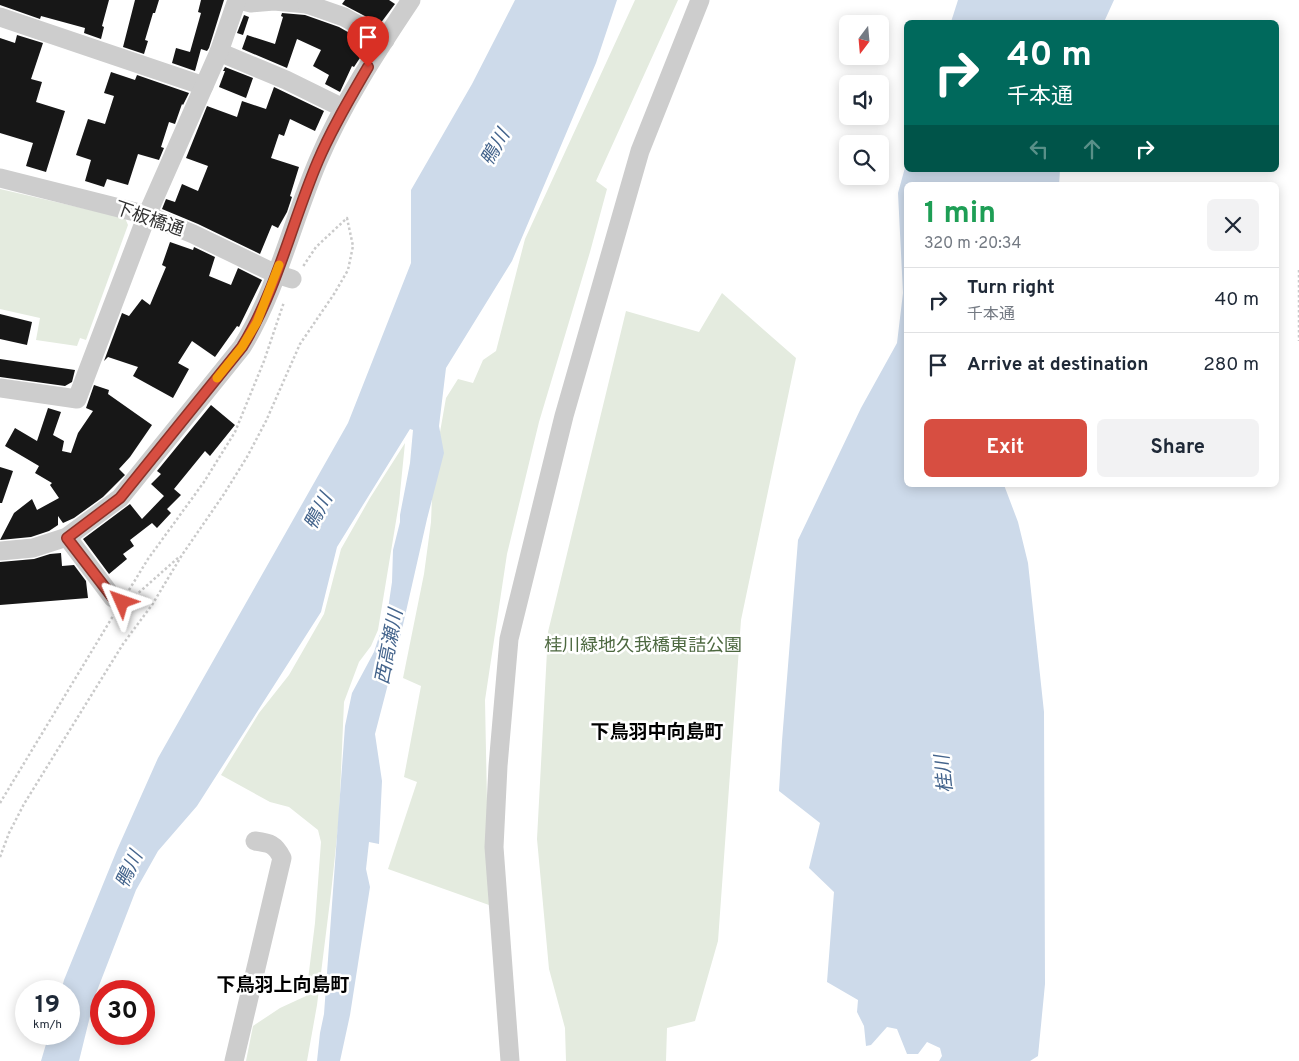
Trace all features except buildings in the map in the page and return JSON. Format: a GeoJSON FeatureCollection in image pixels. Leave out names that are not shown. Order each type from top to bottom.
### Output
{"type":"FeatureCollection","features":[{"type":"Feature","properties":{"kind":"street"},"geometry":{"type":"LineString","coordinates":[[0,388],[77,399],[147,215],[219,52],[238,0],[251,3],[307,2],[344,17],[385,40]]}},
{"type":"Feature","properties":{"kind":"street"},"geometry":{"type":"LineString","coordinates":[[0,551],[33,548],[67,538],[120,498],[242,347],[284,276],[318,161],[343,108],[411,0]]}},
{"type":"Feature","properties":{"kind":"street"},"geometry":{"type":"LineString","coordinates":[[510,1061],[494,847],[498,766],[509,638],[564,416],[640,151],[700,0]]}},
{"type":"Feature","properties":{"kind":"street"},"geometry":{"type":"LineString","coordinates":[[0,17],[204,86]]}},
{"type":"Feature","properties":{"kind":"street"},"geometry":{"type":"LineString","coordinates":[[219,52],[286,80],[343,108]]}},
{"type":"Feature","properties":{"kind":"street","name":"下板橋通"},"geometry":{"type":"LineString","coordinates":[[0,178],[147,215],[284,276]]}},
{"type":"Feature","properties":{"kind":"street"},"geometry":{"type":"LineString","coordinates":[[67,538],[113,598],[122,602]]}},
{"type":"Feature","properties":{"kind":"street"},"geometry":{"type":"LineString","coordinates":[[234,1061],[282,858],[278,849],[272,845],[255,841]]}},
{"type":"Feature","properties":{"kind":"path"},"geometry":{"type":"LineString","coordinates":[[0,803],[148,559],[204,482],[235,432],[264,361],[284,276],[298,274],[316,247],[347,218],[353,246],[348,270],[300,344],[266,421],[247,457],[182,555],[152,605],[123,644],[29,795],[9,833],[0,857]]}},
{"type":"Feature","properties":{"kind":"path"},"geometry":{"type":"LineString","coordinates":[[1299,270],[1299,341]]}},
{"type":"Feature","properties":{"kind":"path"},"geometry":{"type":"LineString","coordinates":[[122,602],[131,600],[182,555]]}},
{"type":"Feature","properties":{"kind":"green space"},"geometry":{"type":"Polygon","coordinates":[[[635,0],[678,0],[596,181],[607,189],[539,422],[507,554],[485,700],[489,905],[388,869],[417,782],[404,777],[421,686],[403,678],[424,574],[431,522],[433,472],[446,398],[458,379],[473,383],[483,360],[496,351],[525,239],[635,0]]]}},
{"type":"Feature","properties":{"kind":"green space"},"geometry":{"type":"Polygon","coordinates":[[[0,189],[125,218],[128,225],[86,340],[80,338],[77,346],[36,340],[40,318],[0,309],[0,189]]]}},
{"type":"Feature","properties":{"kind":"green space","name":"桂川緑地久我橋東詰公園"},"geometry":{"type":"Polygon","coordinates":[[[722,293],[796,358],[741,620],[718,941],[695,1021],[667,1028],[666,1061],[566,1061],[565,1028],[549,969],[537,839],[548,632],[626,311],[699,332],[722,293]]]}},
{"type":"Feature","properties":{"kind":"green space"},"geometry":{"type":"Polygon","coordinates":[[[405,443],[399,503],[378,630],[371,646],[359,662],[344,702],[339,818],[317,1005],[307,1061],[246,1061],[253,1026],[280,1008],[306,996],[315,923],[321,842],[318,830],[289,807],[270,802],[221,775],[259,713],[289,675],[324,614],[341,549],[370,498],[405,443]]]}},
{"type":"Feature","properties":{"kind":"water"},"geometry":{"type":"Polygon","coordinates":[[[515,0],[617,0],[596,63],[512,261],[446,368],[439,426],[444,453],[375,734],[382,781],[379,844],[369,842],[366,869],[370,887],[350,1015],[340,1061],[317,1061],[324,1014],[345,726],[352,693],[374,652],[388,609],[392,582],[393,550],[400,522],[410,463],[413,430],[410,429],[337,547],[321,612],[197,806],[158,851],[136,890],[101,980],[90,980],[90,1016],[79,1061],[41,1061],[46,1045],[80,1045],[80,980],[64,980],[117,850],[158,758],[348,423],[411,263],[411,190],[472,84],[515,0]]]}},
{"type":"Feature","properties":{"kind":"water"},"geometry":{"type":"Polygon","coordinates":[[[958,0],[1114,0],[1105,20],[952,20],[958,0]]]}},
{"type":"Feature","properties":{"kind":"water","name":"桂川"},"geometry":{"type":"Polygon","coordinates":[[[904,171],[1060,172],[1059,182],[904,182],[904,487],[1005,487],[1018,522],[1028,563],[1044,712],[1045,984],[1038,1056],[1030,1061],[939,1061],[942,1056],[940,1048],[927,1042],[918,1054],[907,1054],[897,1029],[887,1027],[871,1045],[866,1046],[864,1026],[857,1012],[858,1000],[827,982],[834,892],[809,868],[820,823],[779,791],[798,540],[861,408],[897,343],[903,293],[898,193],[904,171]]]}},
{"type":"Feature","properties":{"kind":"slow traffic"},"geometry":{"type":"LineString","coordinates":[[217,378],[242,347],[257,322],[279,265]]}},
{"type":"Feature","properties":{"kind":"district","name":"下鳥羽中向島町"},"geometry":{"type":"Point","coordinates":[657,733]}},
{"type":"Feature","properties":{"kind":"district","name":"下鳥羽上向島町"},"geometry":{"type":"Point","coordinates":[283,986]}},
{"type":"Feature","properties":{"kind":"route"},"geometry":{"type":"LineString","coordinates":[[122,602],[113,598],[67,538],[120,498],[242,347],[257,322],[318,161],[343,108],[368,67]]}},
{"type":"Feature","properties":{"kind":"water label","name":"鴨川"},"geometry":{"type":"Point","coordinates":[496,148]}},
{"type":"Feature","properties":{"kind":"water label","name":"鴨川"},"geometry":{"type":"Point","coordinates":[319,512]}},
{"type":"Feature","properties":{"kind":"water label","name":"西高瀬川"},"geometry":{"type":"Point","coordinates":[390,647]}},
{"type":"Feature","properties":{"kind":"water label","name":"鴨川"},"geometry":{"type":"Point","coordinates":[130,870]}}]}
